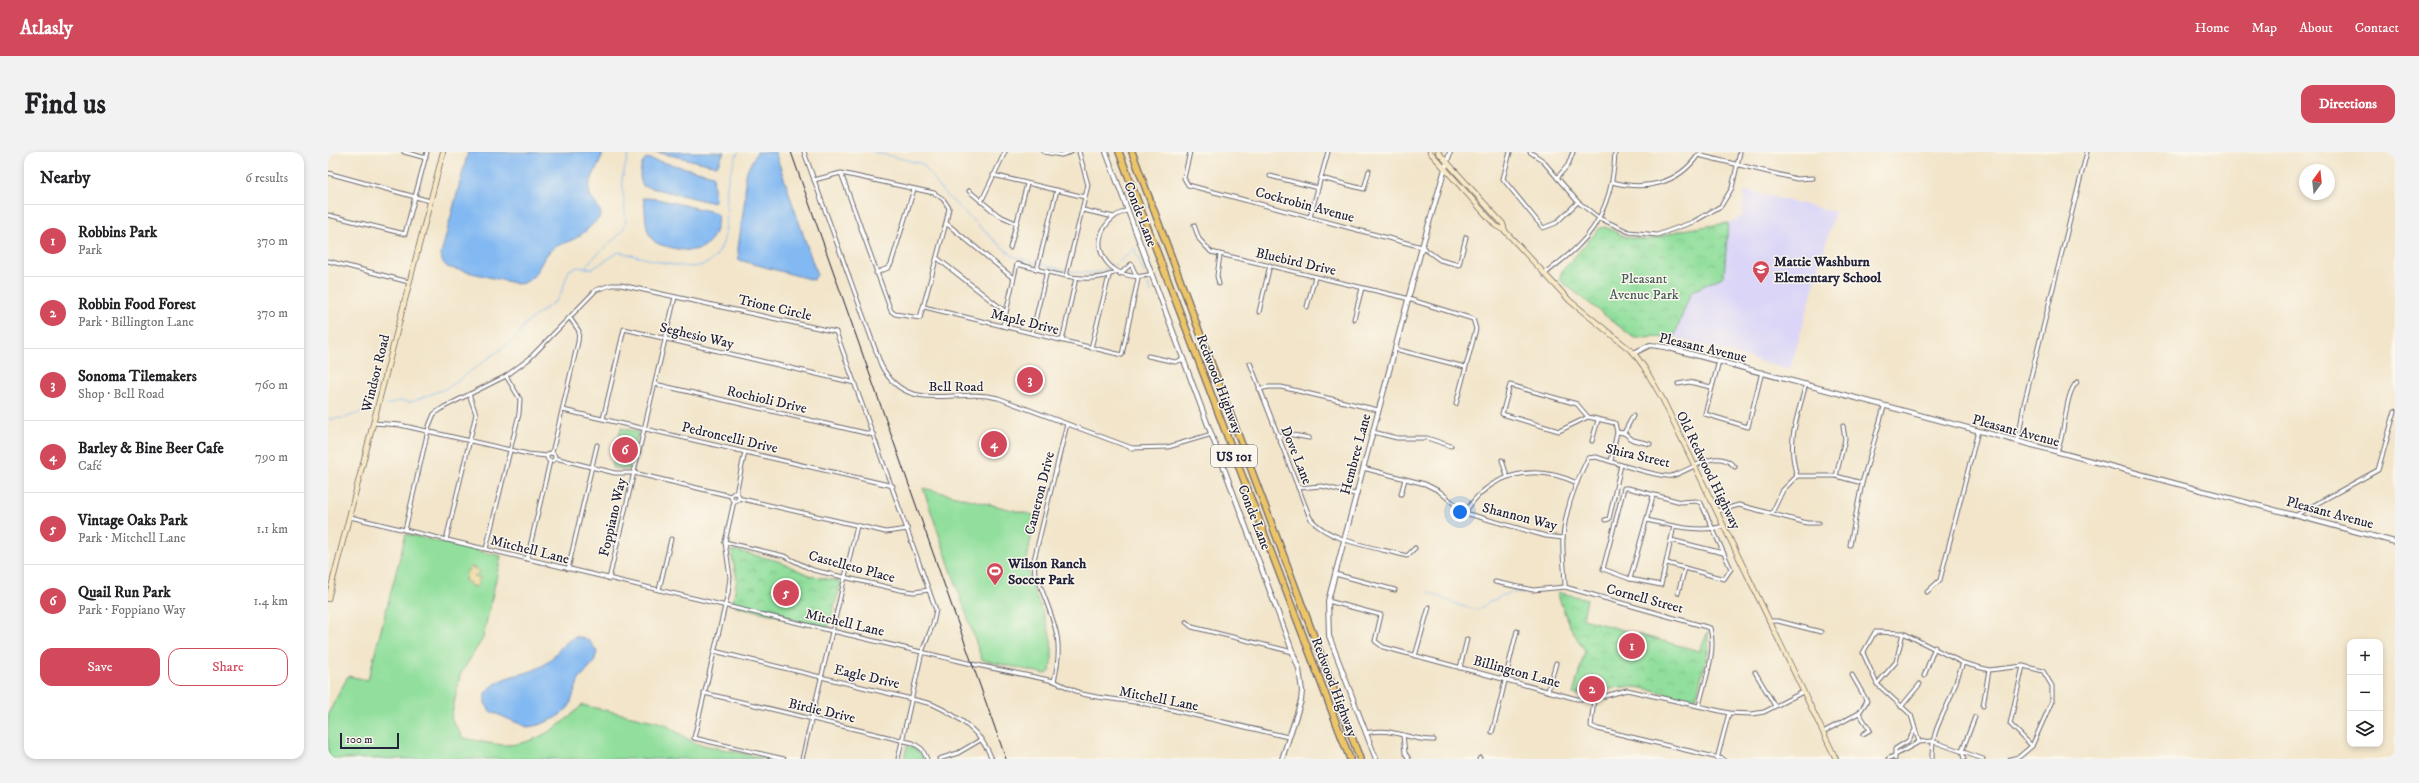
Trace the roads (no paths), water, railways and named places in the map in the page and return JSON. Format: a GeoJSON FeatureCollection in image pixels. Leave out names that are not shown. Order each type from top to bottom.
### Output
{"type":"FeatureCollection","features":[{"type":"Feature","properties":{"kind":"highway","name":"Redwood Highway"},"geometry":{"type":"LineString","coordinates":[[1119,152],[1350,759]]}},
{"type":"Feature","properties":{"kind":"highway","name":"Redwood Highway"},"geometry":{"type":"LineString","coordinates":[[1132,152],[1360,759]]}},
{"type":"Feature","properties":{"kind":"main road","name":"Windsor Road"},"geometry":{"type":"LineString","coordinates":[[328,599],[409,282],[432,202],[443,152]]}},
{"type":"Feature","properties":{"kind":"main road","name":"Old Redwood Highway"},"geometry":{"type":"LineString","coordinates":[[1430,152],[1496,226],[1505,231],[1544,275],[1584,314],[1634,353],[1654,382],[1836,759]]}},
{"type":"Feature","properties":{"kind":"main road","name":"Old Redwood Highway"},"geometry":{"type":"LineString","coordinates":[[1440,152],[1447,162],[1503,224],[1505,231]]}},
{"type":"Feature","properties":{"kind":"street"},"geometry":{"type":"LineString","coordinates":[[404,152],[426,158]]}},
{"type":"Feature","properties":{"kind":"street"},"geometry":{"type":"LineString","coordinates":[[328,215],[405,234],[428,152]]}},
{"type":"Feature","properties":{"kind":"street","name":"Bell Road"},"geometry":{"type":"LineString","coordinates":[[804,152],[881,365],[894,384],[907,392],[922,397],[983,395],[993,397],[1119,444],[1142,448],[1181,444],[1212,434]]}},
{"type":"Feature","properties":{"kind":"street"},"geometry":{"type":"LineString","coordinates":[[981,202],[1005,152]]}},
{"type":"Feature","properties":{"kind":"street"},"geometry":{"type":"LineString","coordinates":[[1044,152],[1062,155],[1071,152]]}},
{"type":"Feature","properties":{"kind":"street"},"geometry":{"type":"LineString","coordinates":[[1067,274],[1088,184],[1079,152]]}},
{"type":"Feature","properties":{"kind":"street","name":"Conde Lane"},"geometry":{"type":"LineString","coordinates":[[1106,152],[1128,210],[1149,275],[1184,359],[1299,669],[1302,691],[1301,701],[1282,759]]}},
{"type":"Feature","properties":{"kind":"street","name":"Cockrobin Avenue"},"geometry":{"type":"LineString","coordinates":[[1190,152],[1184,180],[1188,185],[1422,247]]}},
{"type":"Feature","properties":{"kind":"street"},"geometry":{"type":"LineString","coordinates":[[1310,217],[1328,152]]}},
{"type":"Feature","properties":{"kind":"street","name":"Hembree Lane"},"geometry":{"type":"LineString","coordinates":[[1376,759],[1329,636],[1328,601],[1343,538],[1422,247],[1450,152]]}},
{"type":"Feature","properties":{"kind":"street"},"geometry":{"type":"LineString","coordinates":[[1510,152],[1503,180],[1543,228],[1556,223],[1578,202]]}},
{"type":"Feature","properties":{"kind":"street"},"geometry":{"type":"LineString","coordinates":[[1530,152],[1542,160],[1578,202],[1599,218],[1637,234],[1657,235],[1693,222],[1721,206],[1732,188],[1740,152]]}},
{"type":"Feature","properties":{"kind":"street"},"geometry":{"type":"LineString","coordinates":[[1557,178],[1568,165],[1572,152]]}},
{"type":"Feature","properties":{"kind":"street"},"geometry":{"type":"LineString","coordinates":[[1544,275],[1578,246],[1599,218],[1612,182],[1615,152]]}},
{"type":"Feature","properties":{"kind":"street"},"geometry":{"type":"LineString","coordinates":[[2018,441],[2024,404],[2087,152]]}},
{"type":"Feature","properties":{"kind":"street"},"geometry":{"type":"LineString","coordinates":[[1612,182],[1634,186],[1657,184],[1670,180],[1690,167],[1698,155],[1797,179],[1813,178]]}},
{"type":"Feature","properties":{"kind":"street"},"geometry":{"type":"LineString","coordinates":[[1321,178],[1364,190],[1369,171]]}},
{"type":"Feature","properties":{"kind":"street"},"geometry":{"type":"LineString","coordinates":[[328,173],[432,202]]}},
{"type":"Feature","properties":{"kind":"street"},"geometry":{"type":"LineString","coordinates":[[814,180],[841,173],[934,194],[943,199],[949,208],[924,308],[920,318],[891,312],[841,173]]}},
{"type":"Feature","properties":{"kind":"street"},"geometry":{"type":"LineString","coordinates":[[993,175],[1085,197]]}},
{"type":"Feature","properties":{"kind":"street"},"geometry":{"type":"LineString","coordinates":[[1270,176],[1318,188]]}},
{"type":"Feature","properties":{"kind":"street"},"geometry":{"type":"LineString","coordinates":[[1010,248],[1027,184]]}},
{"type":"Feature","properties":{"kind":"street"},"geometry":{"type":"LineString","coordinates":[[876,273],[888,268],[893,260],[914,189]]}},
{"type":"Feature","properties":{"kind":"street"},"geometry":{"type":"LineString","coordinates":[[1037,267],[1057,190]]}},
{"type":"Feature","properties":{"kind":"street"},"geometry":{"type":"LineString","coordinates":[[969,191],[998,215],[1016,223]]}},
{"type":"Feature","properties":{"kind":"street"},"geometry":{"type":"LineString","coordinates":[[1083,210],[1114,217]]}},
{"type":"Feature","properties":{"kind":"street"},"geometry":{"type":"LineString","coordinates":[[1128,210],[1114,217],[1106,227],[1101,246],[1102,255],[1108,265],[1120,274],[1138,278],[1149,275]]}},
{"type":"Feature","properties":{"kind":"street"},"geometry":{"type":"LineString","coordinates":[[946,223],[1014,278]]}},
{"type":"Feature","properties":{"kind":"street","name":"Bluebird Drive"},"geometry":{"type":"LineString","coordinates":[[1194,225],[1205,248],[1220,254],[1408,299],[1473,319],[1476,329],[1465,367]]}},
{"type":"Feature","properties":{"kind":"street"},"geometry":{"type":"LineString","coordinates":[[1422,247],[1440,260],[1459,265],[1466,237]]}},
{"type":"Feature","properties":{"kind":"street"},"geometry":{"type":"LineString","coordinates":[[1219,284],[1217,276],[1220,254]]}},
{"type":"Feature","properties":{"kind":"street"},"geometry":{"type":"LineString","coordinates":[[937,258],[1006,312]]}},
{"type":"Feature","properties":{"kind":"street"},"geometry":{"type":"LineString","coordinates":[[328,261],[409,282]]}},
{"type":"Feature","properties":{"kind":"street"},"geometry":{"type":"LineString","coordinates":[[1003,326],[1017,264],[1067,274],[1076,278],[1109,276]]}},
{"type":"Feature","properties":{"kind":"street"},"geometry":{"type":"LineString","coordinates":[[1120,274],[1131,264],[1138,278]]}},
{"type":"Feature","properties":{"kind":"street"},"geometry":{"type":"LineString","coordinates":[[1258,312],[1270,265]]}},
{"type":"Feature","properties":{"kind":"street"},"geometry":{"type":"LineString","coordinates":[[1032,333],[1047,271]]}},
{"type":"Feature","properties":{"kind":"street"},"geometry":{"type":"LineString","coordinates":[[1091,348],[1109,276],[1114,271]]}},
{"type":"Feature","properties":{"kind":"street"},"geometry":{"type":"LineString","coordinates":[[1307,307],[1315,277]]}},
{"type":"Feature","properties":{"kind":"street"},"geometry":{"type":"LineString","coordinates":[[1062,341],[1076,278]]}},
{"type":"Feature","properties":{"kind":"street","name":"Maple Drive"},"geometry":{"type":"LineString","coordinates":[[924,308],[1122,355],[1138,278]]}},
{"type":"Feature","properties":{"kind":"street","name":"Trione Circle"},"geometry":{"type":"LineString","coordinates":[[405,530],[428,431],[434,414],[469,394],[506,376],[529,359],[596,290],[610,284],[621,285],[712,306],[737,308],[836,332],[893,486],[936,610],[934,624],[922,652],[898,759]]}},
{"type":"Feature","properties":{"kind":"street"},"geometry":{"type":"LineString","coordinates":[[1354,319],[1362,288]]}},
{"type":"Feature","properties":{"kind":"street","name":"Foppiano Way"},"geometry":{"type":"LineString","coordinates":[[609,578],[675,297]]}},
{"type":"Feature","properties":{"kind":"street"},"geometry":{"type":"LineString","coordinates":[[374,423],[400,425],[510,450],[547,456],[552,453],[563,410],[579,331],[570,318]]}},
{"type":"Feature","properties":{"kind":"street","name":"Seghesio Way"},"geometry":{"type":"LineString","coordinates":[[603,419],[624,329],[855,383]]}},
{"type":"Feature","properties":{"kind":"street","name":"Pleasant Avenue"},"geometry":{"type":"LineString","coordinates":[[1634,353],[1642,348],[1656,345],[1762,372],[1884,407],[2298,514],[2395,542]]}},
{"type":"Feature","properties":{"kind":"street"},"geometry":{"type":"LineString","coordinates":[[1395,349],[1465,367],[1456,404]]}},
{"type":"Feature","properties":{"kind":"street"},"geometry":{"type":"LineString","coordinates":[[1148,356],[1175,362],[1184,359]]}},
{"type":"Feature","properties":{"kind":"street"},"geometry":{"type":"LineString","coordinates":[[1719,361],[1705,414],[1748,427],[1762,372]]}},
{"type":"Feature","properties":{"kind":"street","name":"Dove Lane"},"geometry":{"type":"LineString","coordinates":[[1250,363],[1310,518],[1316,526],[1343,538]]}},
{"type":"Feature","properties":{"kind":"street"},"geometry":{"type":"LineString","coordinates":[[486,549],[519,414],[520,399],[506,376]]}},
{"type":"Feature","properties":{"kind":"street"},"geometry":{"type":"LineString","coordinates":[[1678,384],[1689,382],[1711,388]]}},
{"type":"Feature","properties":{"kind":"street"},"geometry":{"type":"LineString","coordinates":[[2057,452],[2063,437],[2069,396],[2077,382]]}},
{"type":"Feature","properties":{"kind":"street","name":"Rochioli Drive"},"geometry":{"type":"LineString","coordinates":[[655,384],[874,434]]}},
{"type":"Feature","properties":{"kind":"street"},"geometry":{"type":"LineString","coordinates":[[1797,476],[1792,458],[1791,440],[1806,384]]}},
{"type":"Feature","properties":{"kind":"street"},"geometry":{"type":"LineString","coordinates":[[1588,417],[1559,431],[1502,414],[1510,385],[1577,404],[1588,417],[1615,423],[1617,432],[1611,461]]}},
{"type":"Feature","properties":{"kind":"street"},"geometry":{"type":"LineString","coordinates":[[1259,389],[1269,387],[1281,388],[1378,410]]}},
{"type":"Feature","properties":{"kind":"street"},"geometry":{"type":"LineString","coordinates":[[446,540],[476,414],[469,394]]}},
{"type":"Feature","properties":{"kind":"street"},"geometry":{"type":"LineString","coordinates":[[1850,545],[1862,483],[1884,407]]}},
{"type":"Feature","properties":{"kind":"street","name":"Pedroncelli Drive"},"geometry":{"type":"LineString","coordinates":[[563,410],[893,486]]}},
{"type":"Feature","properties":{"kind":"street"},"geometry":{"type":"LineString","coordinates":[[2298,514],[2378,470],[2395,411]]}},
{"type":"Feature","properties":{"kind":"street"},"geometry":{"type":"LineString","coordinates":[[1624,432],[1632,416]]}},
{"type":"Feature","properties":{"kind":"street"},"geometry":{"type":"LineString","coordinates":[[1592,440],[1598,420]]}},
{"type":"Feature","properties":{"kind":"street","name":"Cameron Drive"},"geometry":{"type":"LineString","coordinates":[[1054,681],[1060,654],[1059,639],[1039,582],[1035,576],[1034,560],[1067,424]]}},
{"type":"Feature","properties":{"kind":"street"},"geometry":{"type":"LineString","coordinates":[[1836,476],[1845,439],[1843,426]]}},
{"type":"Feature","properties":{"kind":"street"},"geometry":{"type":"LineString","coordinates":[[1927,592],[1940,580],[1978,431]]}},
{"type":"Feature","properties":{"kind":"street"},"geometry":{"type":"LineString","coordinates":[[1373,432],[1397,438],[1427,438],[1451,446]]}},
{"type":"Feature","properties":{"kind":"street"},"geometry":{"type":"LineString","coordinates":[[1617,432],[1624,432],[1633,440],[1650,444]]}},
{"type":"Feature","properties":{"kind":"street"},"geometry":{"type":"LineString","coordinates":[[1277,436],[1288,434],[1309,438]]}},
{"type":"Feature","properties":{"kind":"street"},"geometry":{"type":"LineString","coordinates":[[568,569],[597,445]]}},
{"type":"Feature","properties":{"kind":"street"},"geometry":{"type":"LineString","coordinates":[[738,498],[736,493],[745,452]]}},
{"type":"Feature","properties":{"kind":"street"},"geometry":{"type":"LineString","coordinates":[[552,453],[555,458]]}},
{"type":"Feature","properties":{"kind":"street"},"geometry":{"type":"LineString","coordinates":[[527,559],[550,461],[547,456]]}},
{"type":"Feature","properties":{"kind":"street","name":"Shira Street"},"geometry":{"type":"LineString","coordinates":[[1565,587],[1563,538],[1566,518],[1577,483],[1588,458],[1596,457],[1621,465],[1669,476],[1716,458],[1730,462],[1735,468]]}},
{"type":"Feature","properties":{"kind":"street"},"geometry":{"type":"LineString","coordinates":[[550,461],[555,458],[614,473],[634,474],[731,496],[736,493]]}},
{"type":"Feature","properties":{"kind":"street"},"geometry":{"type":"LineString","coordinates":[[1502,460],[1507,476]]}},
{"type":"Feature","properties":{"kind":"street"},"geometry":{"type":"LineString","coordinates":[[1605,520],[1609,519],[1621,465]]}},
{"type":"Feature","properties":{"kind":"street","name":"Shannon Way"},"geometry":{"type":"LineString","coordinates":[[1363,468],[1405,479],[1439,491],[1465,513],[1546,536],[1563,538]]}},
{"type":"Feature","properties":{"kind":"street"},"geometry":{"type":"LineString","coordinates":[[1465,513],[1472,502],[1507,476],[1537,472],[1556,475],[1577,483]]}},
{"type":"Feature","properties":{"kind":"street"},"geometry":{"type":"LineString","coordinates":[[1772,514],[1783,490],[1797,476],[1836,476],[1862,483]]}},
{"type":"Feature","properties":{"kind":"street"},"geometry":{"type":"LineString","coordinates":[[1401,494],[1405,479]]}},
{"type":"Feature","properties":{"kind":"street"},"geometry":{"type":"LineString","coordinates":[[1298,488],[1322,486],[1355,494]]}},
{"type":"Feature","properties":{"kind":"street"},"geometry":{"type":"LineString","coordinates":[[1667,563],[1724,579],[1731,569],[1729,562],[1722,553],[1714,529],[1703,507],[1696,501],[1681,502],[1653,496],[1633,488],[1624,488],[1603,569],[1630,579],[1661,585],[1674,526]]}},
{"type":"Feature","properties":{"kind":"street"},"geometry":{"type":"LineString","coordinates":[[731,496],[734,501]]}},
{"type":"Feature","properties":{"kind":"street"},"geometry":{"type":"LineString","coordinates":[[1630,579],[1648,520],[1653,496]]}},
{"type":"Feature","properties":{"kind":"street"},"geometry":{"type":"LineString","coordinates":[[738,498],[734,501],[725,542],[730,577],[725,606],[694,738],[784,759]]}},
{"type":"Feature","properties":{"kind":"street"},"geometry":{"type":"LineString","coordinates":[[738,498],[886,532],[908,530]]}},
{"type":"Feature","properties":{"kind":"street"},"geometry":{"type":"LineString","coordinates":[[1717,511],[1739,505],[1807,524],[1819,523]]}},
{"type":"Feature","properties":{"kind":"street","name":"Mitchell Lane"},"geometry":{"type":"LineString","coordinates":[[350,517],[922,652],[1054,681],[1082,694],[1116,701],[1142,703],[1288,737]]}},
{"type":"Feature","properties":{"kind":"street"},"geometry":{"type":"LineString","coordinates":[[1648,520],[1674,526],[1714,529],[1724,526]]}},
{"type":"Feature","properties":{"kind":"street"},"geometry":{"type":"LineString","coordinates":[[802,759],[857,526]]}},
{"type":"Feature","properties":{"kind":"street"},"geometry":{"type":"LineString","coordinates":[[1343,538],[1407,556],[1415,548]]}},
{"type":"Feature","properties":{"kind":"street"},"geometry":{"type":"LineString","coordinates":[[659,590],[671,539]]}},
{"type":"Feature","properties":{"kind":"street"},"geometry":{"type":"LineString","coordinates":[[1671,540],[1722,553]]}},
{"type":"Feature","properties":{"kind":"street","name":"Castelleto Place"},"geometry":{"type":"LineString","coordinates":[[725,542],[784,556],[813,570],[900,590],[914,592],[929,590]]}},
{"type":"Feature","properties":{"kind":"street"},"geometry":{"type":"LineString","coordinates":[[1678,593],[1685,568]]}},
{"type":"Feature","properties":{"kind":"street"},"geometry":{"type":"LineString","coordinates":[[1334,574],[1395,590]]}},
{"type":"Feature","properties":{"kind":"street","name":"Cornell Street"},"geometry":{"type":"LineString","coordinates":[[1495,582],[1533,590],[1565,587],[1710,628],[1712,636],[1711,654],[1698,706]]}},
{"type":"Feature","properties":{"kind":"street","name":"Billington Lane"},"geometry":{"type":"LineString","coordinates":[[1328,601],[1381,615],[1375,641],[1383,647],[1577,699],[1594,699],[1627,690],[1728,713],[1752,714],[1764,712],[1803,692]]}},
{"type":"Feature","properties":{"kind":"street"},"geometry":{"type":"LineString","coordinates":[[1415,656],[1428,607]]}},
{"type":"Feature","properties":{"kind":"street"},"geometry":{"type":"LineString","coordinates":[[1769,621],[1778,621],[1821,632]]}},
{"type":"Feature","properties":{"kind":"street"},"geometry":{"type":"LineString","coordinates":[[1186,622],[1192,627],[1293,652]]}},
{"type":"Feature","properties":{"kind":"street"},"geometry":{"type":"LineString","coordinates":[[1492,732],[1506,685],[1505,680],[1517,631]]}},
{"type":"Feature","properties":{"kind":"street"},"geometry":{"type":"LineString","coordinates":[[1919,742],[1910,715],[1877,684],[1863,652],[1875,632],[1903,633],[1935,647],[1963,663],[1989,670],[2023,666],[2043,672],[2052,686],[2052,701],[2032,746],[2019,757],[2010,759]]}},
{"type":"Feature","properties":{"kind":"street"},"geometry":{"type":"LineString","coordinates":[[1877,684],[1896,662],[1903,633]]}},
{"type":"Feature","properties":{"kind":"street"},"geometry":{"type":"LineString","coordinates":[[1460,668],[1468,639]]}},
{"type":"Feature","properties":{"kind":"street"},"geometry":{"type":"LineString","coordinates":[[1924,676],[1935,647]]}},
{"type":"Feature","properties":{"kind":"street","name":"Eagle Drive"},"geometry":{"type":"LineString","coordinates":[[714,651],[912,698],[951,713],[982,739],[992,759]]}},
{"type":"Feature","properties":{"kind":"street"},"geometry":{"type":"LineString","coordinates":[[1548,691],[1556,663]]}},
{"type":"Feature","properties":{"kind":"street"},"geometry":{"type":"LineString","coordinates":[[1932,759],[1932,741],[1940,715],[1949,702],[1963,663]]}},
{"type":"Feature","properties":{"kind":"street"},"geometry":{"type":"LineString","coordinates":[[2023,666],[2010,724],[2032,746]]}},
{"type":"Feature","properties":{"kind":"street"},"geometry":{"type":"LineString","coordinates":[[1983,706],[1989,670]]}},
{"type":"Feature","properties":{"kind":"street"},"geometry":{"type":"LineString","coordinates":[[1755,672],[1775,706]]}},
{"type":"Feature","properties":{"kind":"street"},"geometry":{"type":"LineString","coordinates":[[1823,732],[1859,713],[1867,701],[1852,675]]}},
{"type":"Feature","properties":{"kind":"street"},"geometry":{"type":"LineString","coordinates":[[1901,707],[1920,684]]}},
{"type":"Feature","properties":{"kind":"street","name":"Birdie Drive"},"geometry":{"type":"LineString","coordinates":[[704,693],[902,740],[918,745],[922,749],[927,759]]}},
{"type":"Feature","properties":{"kind":"street"},"geometry":{"type":"LineString","coordinates":[[1594,699],[1591,726],[1598,729],[1723,759]]}},
{"type":"Feature","properties":{"kind":"street"},"geometry":{"type":"LineString","coordinates":[[1717,758],[1728,713]]}},
{"type":"Feature","properties":{"kind":"street"},"geometry":{"type":"LineString","coordinates":[[1859,713],[1870,730],[1863,734]]}},
{"type":"Feature","properties":{"kind":"street"},"geometry":{"type":"LineString","coordinates":[[1964,759],[1962,751],[1975,718]]}},
{"type":"Feature","properties":{"kind":"street"},"geometry":{"type":"LineString","coordinates":[[1366,733],[1381,730],[1424,740],[1434,740]]}},
{"type":"Feature","properties":{"kind":"street"},"geometry":{"type":"LineString","coordinates":[[1894,758],[1896,749],[1908,741],[1915,730]]}},
{"type":"Feature","properties":{"kind":"street"},"geometry":{"type":"LineString","coordinates":[[1403,735],[1405,753],[1409,759]]}},
{"type":"Feature","properties":{"kind":"street"},"geometry":{"type":"LineString","coordinates":[[939,759],[958,753],[982,739]]}},
{"type":"Feature","properties":{"kind":"street"},"geometry":{"type":"LineString","coordinates":[[1888,759],[1894,758],[1919,742],[1932,741],[1983,759]]}},
{"type":"Feature","properties":{"kind":"water"},"geometry":{"type":"Polygon","coordinates":[[[468,152],[603,152],[589,186],[590,195],[600,211],[601,217],[571,241],[552,249],[533,276],[524,283],[518,284],[447,267],[442,261],[441,254],[468,152]]]}},
{"type":"Feature","properties":{"kind":"water"},"geometry":{"type":"Polygon","coordinates":[[[656,152],[724,152],[717,166],[656,152]]]}},
{"type":"Feature","properties":{"kind":"water"},"geometry":{"type":"Polygon","coordinates":[[[757,152],[775,152],[817,275],[813,280],[739,260],[738,249],[745,198],[745,174],[757,152]]]}},
{"type":"Feature","properties":{"kind":"water"},"geometry":{"type":"Polygon","coordinates":[[[646,158],[713,175],[715,201],[710,202],[643,186],[641,183],[640,171],[646,158]]]}},
{"type":"Feature","properties":{"kind":"water"},"geometry":{"type":"Polygon","coordinates":[[[643,198],[657,199],[714,212],[718,216],[714,235],[705,246],[699,249],[683,250],[657,243],[650,236],[646,225],[643,198]]]}},
{"type":"Feature","properties":{"kind":"water"},"geometry":{"type":"Polygon","coordinates":[[[575,637],[588,640],[597,652],[594,662],[579,679],[569,707],[556,718],[539,725],[527,727],[490,711],[485,703],[485,693],[493,686],[506,678],[532,671],[540,667],[550,660],[569,640],[575,637]]]}},
{"type":"Feature","properties":{"kind":"waterway"},"geometry":{"type":"LineString","coordinates":[[386,405],[400,401],[411,402],[447,388],[515,339],[525,324],[557,300],[569,270],[577,267],[585,268],[591,260],[621,233],[626,223],[622,179],[629,152]]}},
{"type":"Feature","properties":{"kind":"waterway"},"geometry":{"type":"LineString","coordinates":[[586,268],[592,269],[619,252],[685,267],[705,264],[715,257],[721,248],[724,236],[726,224],[727,187],[731,169],[738,152]]}},
{"type":"Feature","properties":{"kind":"waterway"},"geometry":{"type":"LineString","coordinates":[[873,152],[923,164],[942,191],[994,240],[1013,256],[1037,263]]}},
{"type":"Feature","properties":{"kind":"waterway"},"geometry":{"type":"LineString","coordinates":[[1040,264],[1079,273],[1090,273],[1111,267],[1134,248],[1144,273]]}},
{"type":"Feature","properties":{"kind":"waterway"},"geometry":{"type":"LineString","coordinates":[[1145,276],[1151,293]]}},
{"type":"Feature","properties":{"kind":"waterway"},"geometry":{"type":"LineString","coordinates":[[328,419],[344,418],[368,410]]}},
{"type":"Feature","properties":{"kind":"waterway"},"geometry":{"type":"LineString","coordinates":[[1428,592],[1458,605],[1477,610],[1506,594],[1512,592],[1525,593]]}},
{"type":"Feature","properties":{"kind":"railway"},"geometry":{"type":"LineString","coordinates":[[791,152],[1006,759]]}},
{"type":"Feature","properties":{"kind":"place","name":"Mattie Washburn Elementary School"},"geometry":{"type":"Point","coordinates":[1761,284]}},
{"type":"Feature","properties":{"kind":"place","name":"Sonoma Tilemakers"},"geometry":{"type":"Point","coordinates":[1030,380]}},
{"type":"Feature","properties":{"kind":"place","name":"Barley & Bine Beer Cafe"},"geometry":{"type":"Point","coordinates":[994,444]}},
{"type":"Feature","properties":{"kind":"place","name":"Quail Run Park"},"geometry":{"type":"Point","coordinates":[625,450]}},
{"type":"Feature","properties":{"kind":"place","name":"Wilson Ranch Soccer Park"},"geometry":{"type":"Point","coordinates":[995,586]}},
{"type":"Feature","properties":{"kind":"place","name":"Vintage Oaks Park"},"geometry":{"type":"Point","coordinates":[786,593]}},
{"type":"Feature","properties":{"kind":"place","name":"Robbins Park"},"geometry":{"type":"Point","coordinates":[1632,646]}},
{"type":"Feature","properties":{"kind":"place","name":"Robbin Food Forest"},"geometry":{"type":"Point","coordinates":[1592,689]}},
{"type":"Feature","properties":{"kind":"park label","name":"Pleasant Avenue Park"},"geometry":{"type":"Point","coordinates":[1644,286]}}]}
